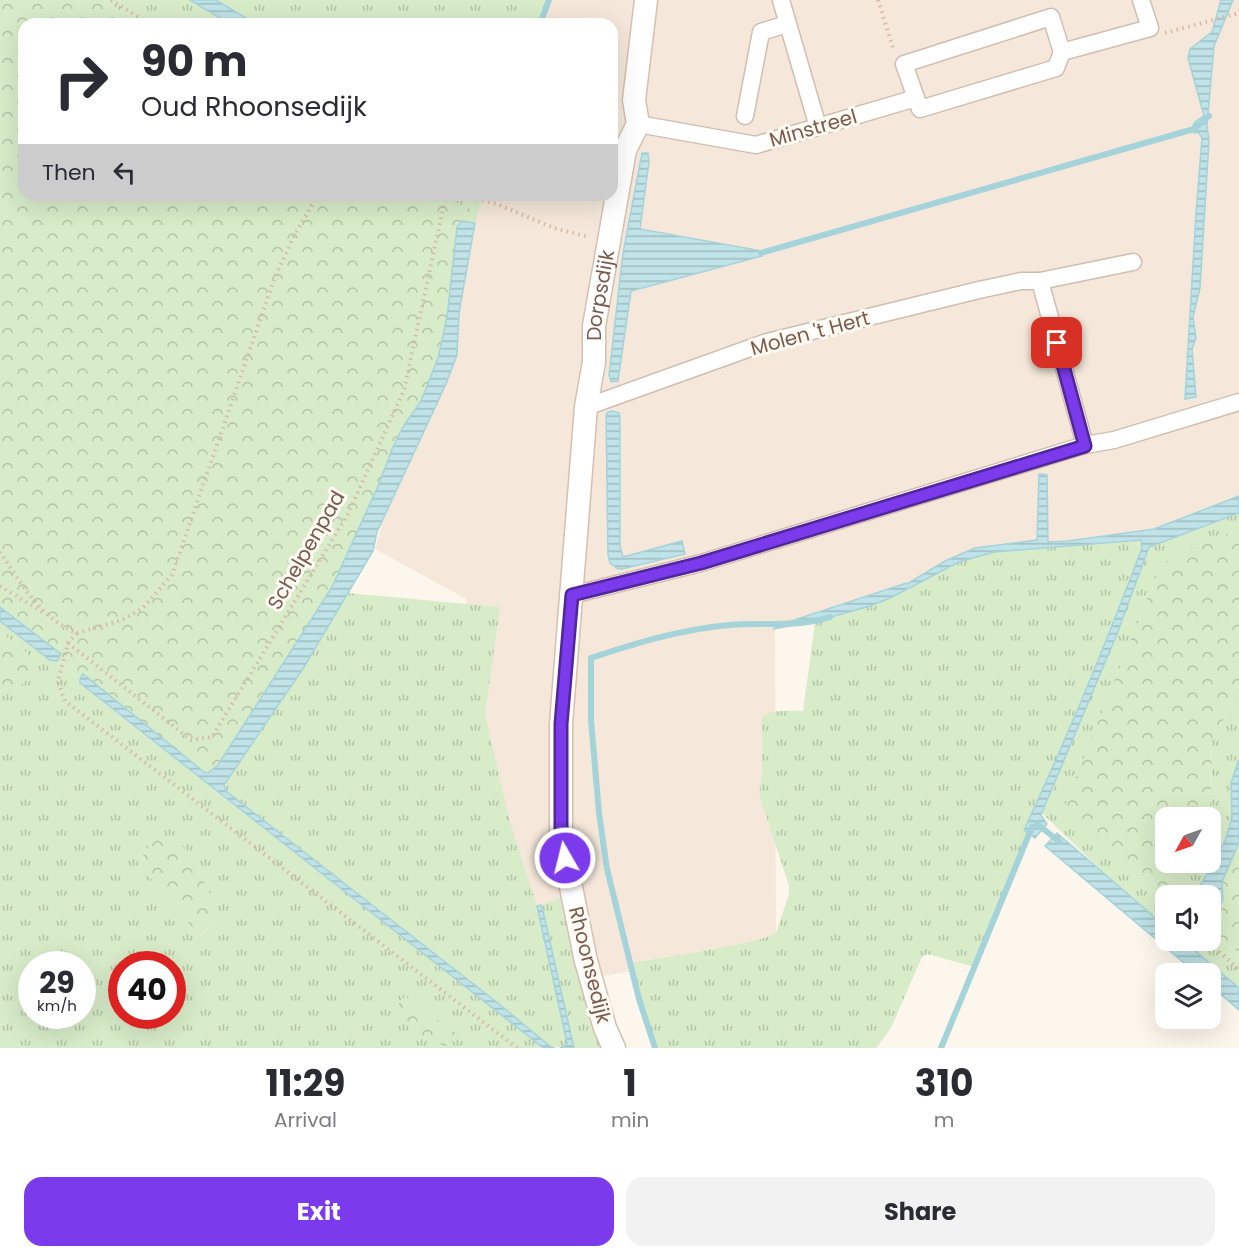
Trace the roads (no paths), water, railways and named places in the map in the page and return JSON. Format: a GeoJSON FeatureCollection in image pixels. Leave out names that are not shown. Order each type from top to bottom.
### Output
{"type":"FeatureCollection","features":[{"type":"Feature","properties":{"kind":"street"},"geometry":{"type":"LineString","coordinates":[[638,124],[633,100],[646,0]]}},
{"type":"Feature","properties":{"kind":"street"},"geometry":{"type":"LineString","coordinates":[[781,0],[818,127]]}},
{"type":"Feature","properties":{"kind":"street"},"geometry":{"type":"LineString","coordinates":[[1062,52],[1150,28],[1141,0]]}},
{"type":"Feature","properties":{"kind":"street"},"geometry":{"type":"LineString","coordinates":[[1051,17],[1062,52],[1056,68],[920,109],[904,64],[1051,17]]}},
{"type":"Feature","properties":{"kind":"street"},"geometry":{"type":"LineString","coordinates":[[746,116],[760,32],[787,24]]}},
{"type":"Feature","properties":{"kind":"street","name":"Minstreel"},"geometry":{"type":"LineString","coordinates":[[638,124],[756,145],[916,98]]}},
{"type":"Feature","properties":{"kind":"street","name":"Dorpsdijk"},"geometry":{"type":"LineString","coordinates":[[618,196],[626,150],[638,124]]}},
{"type":"Feature","properties":{"kind":"street","name":"Dorpsdijk"},"geometry":{"type":"LineString","coordinates":[[572,595],[586,407],[594,362],[594,326],[617,201]]}},
{"type":"Feature","properties":{"kind":"street","name":"Molen 't Hert"},"geometry":{"type":"LineString","coordinates":[[586,407],[767,342],[979,290],[1022,281],[1040,281],[1133,262]]}},
{"type":"Feature","properties":{"kind":"street"},"geometry":{"type":"LineString","coordinates":[[1040,281],[1085,446]]}},
{"type":"Feature","properties":{"kind":"street"},"geometry":{"type":"LineString","coordinates":[[572,595],[713,560],[1085,446],[1114,440],[1239,402]]}},
{"type":"Feature","properties":{"kind":"street","name":"Rhoonsedijk"},"geometry":{"type":"LineString","coordinates":[[572,595],[561,724],[561,838],[586,961],[605,1028],[614,1048]]}},
{"type":"Feature","properties":{"kind":"water"},"geometry":{"type":"Polygon","coordinates":[[[190,0],[216,0],[246,18],[220,18],[190,0]]]}},
{"type":"Feature","properties":{"kind":"water"},"geometry":{"type":"Polygon","coordinates":[[[1221,0],[1233,0],[1214,46],[1207,125],[1209,141],[1200,288],[1193,317],[1196,338],[1192,349],[1196,397],[1185,399],[1202,138],[1198,132],[1194,133],[1193,125],[1204,116],[1188,58],[1190,49],[1212,32],[1221,0]]]}},
{"type":"Feature","properties":{"kind":"water"},"geometry":{"type":"Polygon","coordinates":[[[642,153],[648,153],[649,162],[640,229],[761,251],[762,256],[631,291],[618,381],[611,382],[609,375],[623,253],[642,153]]]}},
{"type":"Feature","properties":{"kind":"water"},"geometry":{"type":"Polygon","coordinates":[[[462,221],[475,223],[459,313],[457,355],[446,384],[377,532],[373,551],[304,667],[224,785],[226,791],[555,1048],[542,1047],[80,683],[83,674],[204,772],[208,773],[218,765],[332,587],[378,486],[393,447],[403,427],[421,401],[438,358],[447,317],[457,227],[462,221]]]}},
{"type":"Feature","properties":{"kind":"water"},"geometry":{"type":"Polygon","coordinates":[[[613,411],[619,413],[620,418],[620,546],[623,557],[682,541],[685,554],[622,569],[610,563],[606,415],[613,411]]]}},
{"type":"Feature","properties":{"kind":"water"},"geometry":{"type":"Polygon","coordinates":[[[1039,474],[1047,475],[1048,542],[1154,529],[1239,496],[1239,513],[1149,547],[1117,634],[1041,815],[1047,824],[1035,838],[1024,830],[1056,761],[1100,655],[1142,548],[1141,540],[994,552],[959,562],[870,606],[817,621],[773,629],[786,626],[788,622],[907,584],[945,561],[975,548],[1037,540],[1039,474]]]}},
{"type":"Feature","properties":{"kind":"water"},"geometry":{"type":"Polygon","coordinates":[[[0,607],[61,654],[57,661],[50,660],[0,621],[0,607]]]}},
{"type":"Feature","properties":{"kind":"water"},"geometry":{"type":"Polygon","coordinates":[[[1239,759],[1239,842],[1222,882],[1223,900],[1221,903],[1221,885],[1201,885],[1207,873],[1221,873],[1221,848],[1232,818],[1231,783],[1239,759]]]}},
{"type":"Feature","properties":{"kind":"water"},"geometry":{"type":"Polygon","coordinates":[[[1057,833],[1155,917],[1155,939],[1045,846],[1057,833]]]}},
{"type":"Feature","properties":{"kind":"water"},"geometry":{"type":"Polygon","coordinates":[[[541,905],[574,1048],[560,1048],[567,1043],[537,906],[541,905]]]}},
{"type":"Feature","properties":{"kind":"water"},"geometry":{"type":"Polygon","coordinates":[[[1170,951],[1195,951],[1209,963],[1184,963],[1170,951]]]}},
{"type":"Feature","properties":{"kind":"water"},"geometry":{"type":"Polygon","coordinates":[[[1221,973],[1239,988],[1239,1010],[1221,995],[1221,973]]]}},
{"type":"Feature","properties":{"kind":"waterway"},"geometry":{"type":"LineString","coordinates":[[542,18],[549,0]]}},
{"type":"Feature","properties":{"kind":"waterway"},"geometry":{"type":"LineString","coordinates":[[761,253],[1194,129],[1209,116]]}},
{"type":"Feature","properties":{"kind":"waterway"},"geometry":{"type":"LineString","coordinates":[[655,1048],[639,999],[607,869],[599,813],[591,720],[591,658],[642,642],[694,630],[742,624],[806,622],[830,617]]}},
{"type":"Feature","properties":{"kind":"waterway"},"geometry":{"type":"LineString","coordinates":[[1037,824],[1060,842]]}},
{"type":"Feature","properties":{"kind":"waterway"},"geometry":{"type":"LineString","coordinates":[[941,1048],[1032,827]]}}]}
